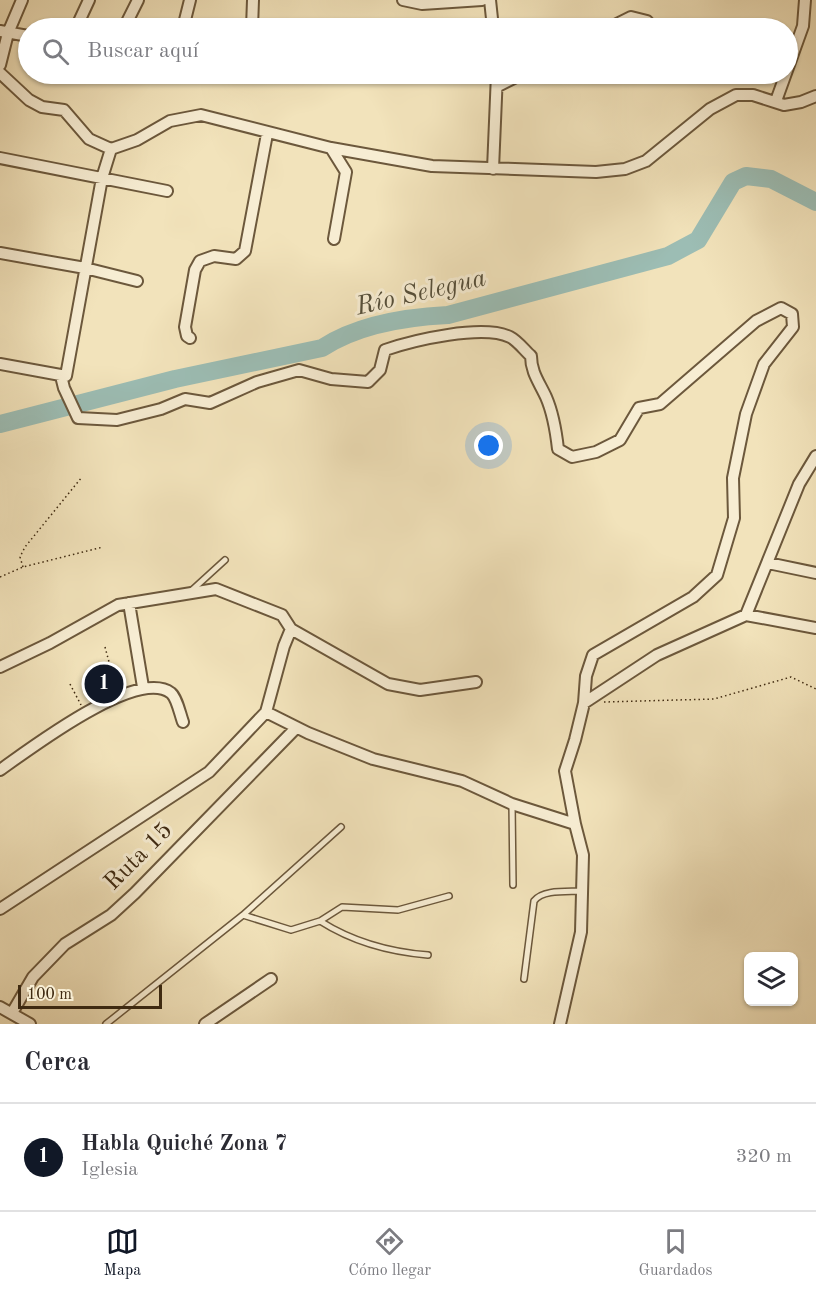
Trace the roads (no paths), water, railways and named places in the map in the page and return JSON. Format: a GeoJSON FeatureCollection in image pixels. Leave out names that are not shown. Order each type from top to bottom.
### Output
{"type":"FeatureCollection","features":[{"type":"Feature","properties":{"kind":"street"},"geometry":{"type":"LineString","coordinates":[[0,65],[4,32],[22,0]]}},
{"type":"Feature","properties":{"kind":"street"},"geometry":{"type":"LineString","coordinates":[[81,18],[89,0]]}},
{"type":"Feature","properties":{"kind":"street"},"geometry":{"type":"LineString","coordinates":[[129,18],[138,0]]}},
{"type":"Feature","properties":{"kind":"street"},"geometry":{"type":"LineString","coordinates":[[186,18],[190,0]]}},
{"type":"Feature","properties":{"kind":"street"},"geometry":{"type":"LineString","coordinates":[[252,18],[253,0]]}},
{"type":"Feature","properties":{"kind":"street"},"geometry":{"type":"LineString","coordinates":[[403,0],[422,4],[482,0]]}},
{"type":"Feature","properties":{"kind":"street"},"geometry":{"type":"LineString","coordinates":[[490,0],[492,18]]}},
{"type":"Feature","properties":{"kind":"street"},"geometry":{"type":"LineString","coordinates":[[798,40],[803,26],[805,0]]}},
{"type":"Feature","properties":{"kind":"street"},"geometry":{"type":"LineString","coordinates":[[0,73],[29,100],[42,107],[64,110],[89,139],[111,149],[137,140],[170,121],[201,115],[267,134],[432,166],[596,172],[625,169],[646,161],[710,109],[735,95],[753,94],[784,105],[816,96]]}},
{"type":"Feature","properties":{"kind":"street"},"geometry":{"type":"LineString","coordinates":[[493,169],[498,86],[502,84]]}},
{"type":"Feature","properties":{"kind":"street"},"geometry":{"type":"LineString","coordinates":[[776,101],[782,84]]}},
{"type":"Feature","properties":{"kind":"street"},"geometry":{"type":"LineString","coordinates":[[190,338],[187,336],[185,327],[195,270],[200,261],[214,256],[236,259],[245,251],[267,134]]}},
{"type":"Feature","properties":{"kind":"street"},"geometry":{"type":"LineString","coordinates":[[331,148],[346,172],[334,239]]}},
{"type":"Feature","properties":{"kind":"street"},"geometry":{"type":"LineString","coordinates":[[0,364],[66,376],[102,178],[111,149]]}},
{"type":"Feature","properties":{"kind":"street"},"geometry":{"type":"LineString","coordinates":[[0,158],[167,191]]}},
{"type":"Feature","properties":{"kind":"street"},"geometry":{"type":"LineString","coordinates":[[0,253],[85,268],[137,281]]}},
{"type":"Feature","properties":{"kind":"street"},"geometry":{"type":"LineString","coordinates":[[61,376],[63,388],[78,418],[117,420],[161,410],[185,399],[210,403],[257,382],[299,370],[331,379],[368,382],[380,370],[385,350],[457,333],[497,334],[511,337],[531,356],[531,369],[546,398],[554,424],[558,449],[572,457],[596,452],[620,440],[639,408],[660,404],[756,321],[781,309],[792,314],[794,327],[764,364],[746,414],[733,478],[734,518],[717,575],[693,597],[593,655],[586,676],[584,703],[565,771],[583,855],[581,932],[560,1024]]}},
{"type":"Feature","properties":{"kind":"street"},"geometry":{"type":"LineString","coordinates":[[746,615],[799,484],[816,456]]}},
{"type":"Feature","properties":{"kind":"street"},"geometry":{"type":"LineString","coordinates":[[768,563],[816,573]]}},
{"type":"Feature","properties":{"kind":"street"},"geometry":{"type":"LineString","coordinates":[[0,667],[50,643],[118,605],[216,589],[282,615],[291,629],[388,684],[420,690],[476,682]]}},
{"type":"Feature","properties":{"kind":"street"},"geometry":{"type":"LineString","coordinates":[[129,603],[143,687]]}},
{"type":"Feature","properties":{"kind":"street"},"geometry":{"type":"LineString","coordinates":[[584,703],[657,655],[746,615],[816,628]]}},
{"type":"Feature","properties":{"kind":"street"},"geometry":{"type":"LineString","coordinates":[[0,909],[208,772],[266,712],[291,629]]}},
{"type":"Feature","properties":{"kind":"street"},"geometry":{"type":"LineString","coordinates":[[0,770],[118,694],[143,687],[165,690],[173,695],[183,722]]}},
{"type":"Feature","properties":{"kind":"street"},"geometry":{"type":"LineString","coordinates":[[266,712],[296,728],[373,759],[462,781],[512,804],[575,824]]}},
{"type":"Feature","properties":{"kind":"street","name":"Ruta 15"},"geometry":{"type":"LineString","coordinates":[[12,1013],[33,977],[53,955],[64,944],[111,915],[296,728]]}},
{"type":"Feature","properties":{"kind":"street"},"geometry":{"type":"LineString","coordinates":[[205,1024],[272,979]]}},
{"type":"Feature","properties":{"kind":"street"},"geometry":{"type":"LineString","coordinates":[[0,1007],[30,1024]]}},
{"type":"Feature","properties":{"kind":"lane"},"geometry":{"type":"LineString","coordinates":[[189,593],[225,560]]}},
{"type":"Feature","properties":{"kind":"lane"},"geometry":{"type":"LineString","coordinates":[[512,804],[513,885]]}},
{"type":"Feature","properties":{"kind":"lane"},"geometry":{"type":"LineString","coordinates":[[106,1024],[243,915],[341,827]]}},
{"type":"Feature","properties":{"kind":"lane"},"geometry":{"type":"LineString","coordinates":[[524,979],[534,901],[538,896],[549,893],[582,891]]}},
{"type":"Feature","properties":{"kind":"lane"},"geometry":{"type":"LineString","coordinates":[[243,915],[291,930],[320,921],[342,908],[398,910],[449,896]]}},
{"type":"Feature","properties":{"kind":"lane"},"geometry":{"type":"LineString","coordinates":[[320,921],[386,951],[428,955]]}},
{"type":"Feature","properties":{"kind":"waterway","name":"Río Selegua"},"geometry":{"type":"LineString","coordinates":[[0,424],[175,379],[322,348],[366,328],[416,318],[448,315],[668,256],[698,240],[733,182],[746,176],[771,179],[816,202]]}},
{"type":"Feature","properties":{"kind":"place","name":"Habla Quiché Zona 7"},"geometry":{"type":"Point","coordinates":[104,684]}}]}
